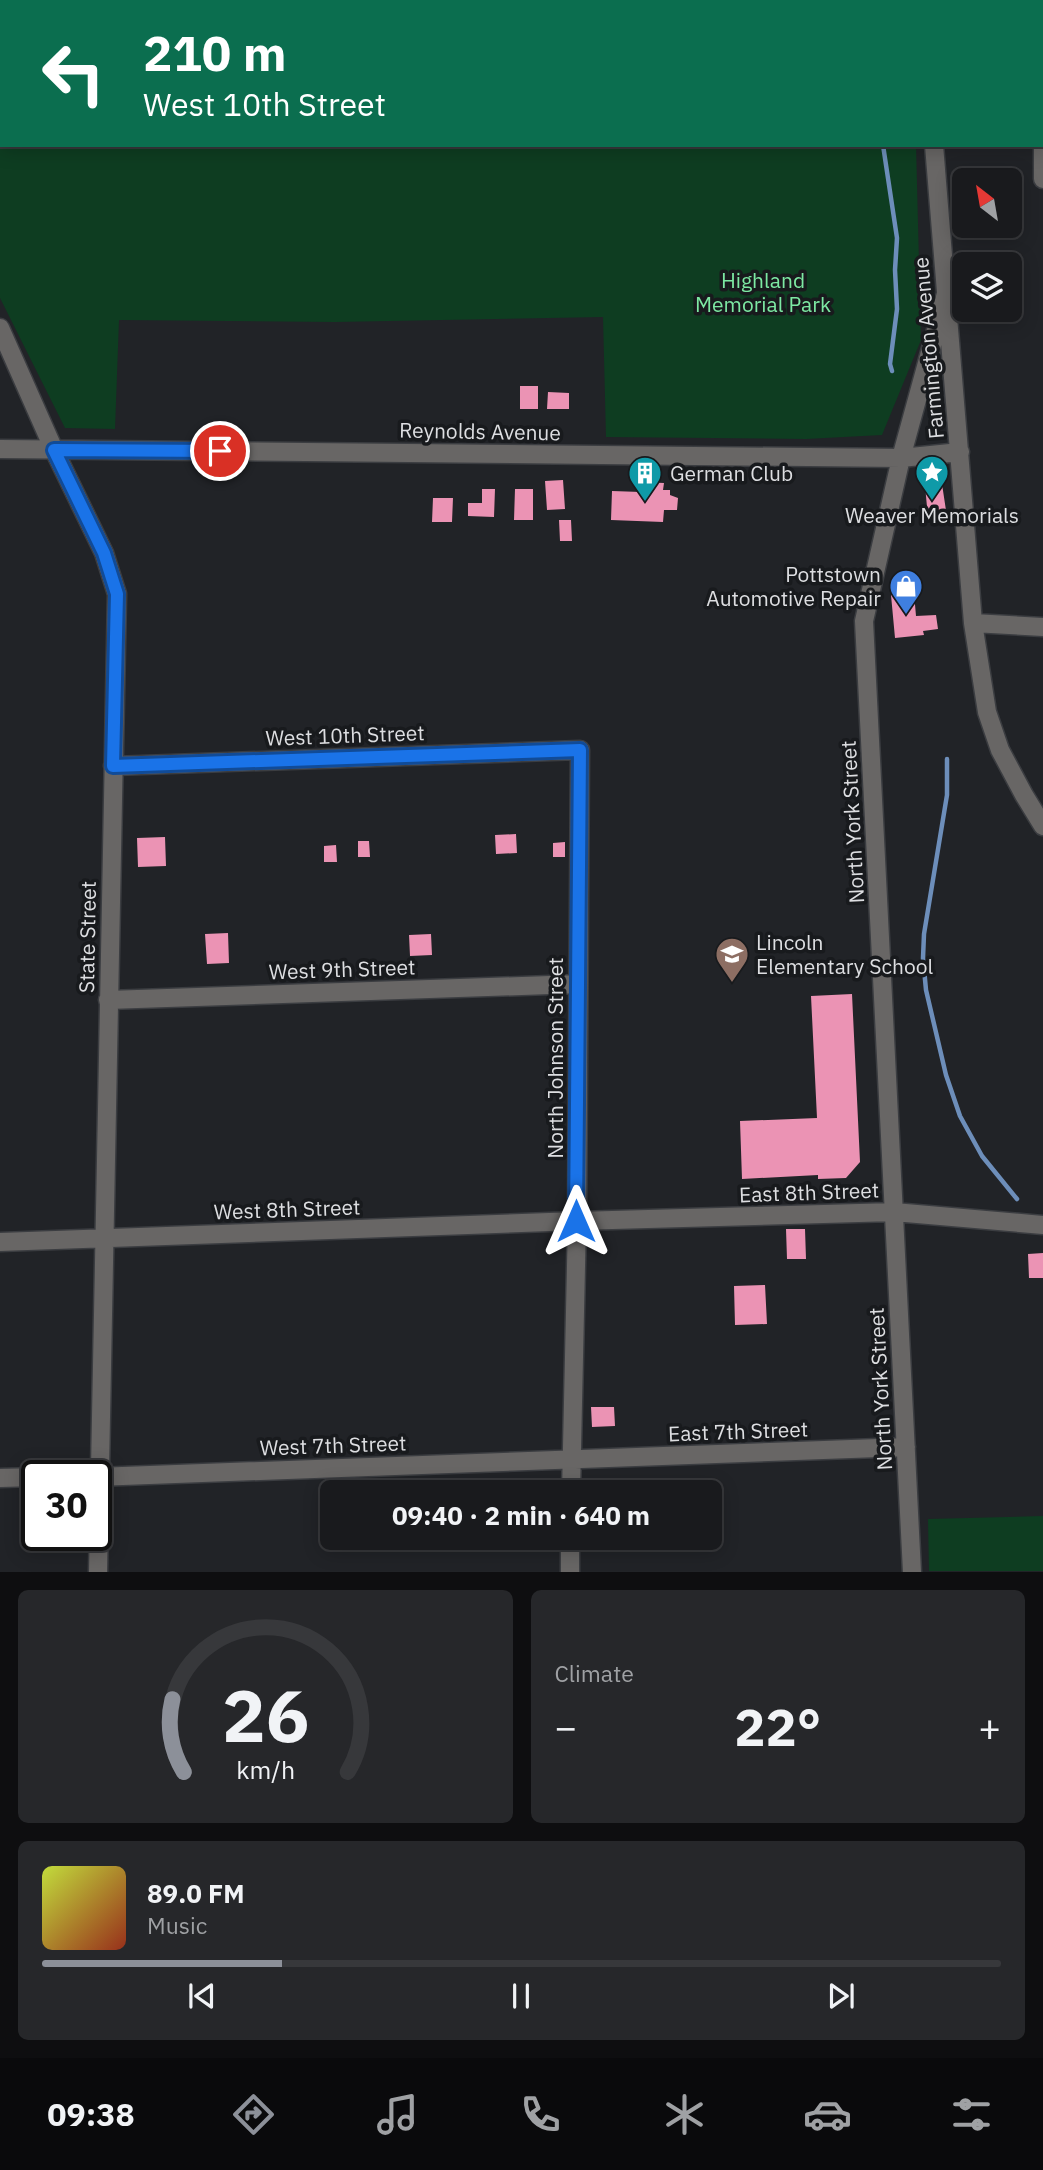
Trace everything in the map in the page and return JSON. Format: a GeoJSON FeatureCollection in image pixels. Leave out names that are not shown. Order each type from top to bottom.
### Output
{"type":"FeatureCollection","features":[{"type":"Feature","properties":{"kind":"street","name":"Farmington Avenue"},"geometry":{"type":"LineString","coordinates":[[934,147],[974,622],[987,712],[1000,750],[1043,826]]}},
{"type":"Feature","properties":{"kind":"street"},"geometry":{"type":"LineString","coordinates":[[1043,148],[1043,179]]}},
{"type":"Feature","properties":{"kind":"street","name":"North York Street"},"geometry":{"type":"LineString","coordinates":[[912,1572],[864,621],[947,290]]}},
{"type":"Feature","properties":{"kind":"street","name":"State Street"},"geometry":{"type":"LineString","coordinates":[[0,328],[54,450],[104,553],[117,594],[99,1460]]}},
{"type":"Feature","properties":{"kind":"street","name":"Reynolds Avenue"},"geometry":{"type":"LineString","coordinates":[[0,449],[905,457],[960,452]]}},
{"type":"Feature","properties":{"kind":"street"},"geometry":{"type":"LineString","coordinates":[[974,622],[1043,627]]}},
{"type":"Feature","properties":{"kind":"street","name":"West 10th Street"},"geometry":{"type":"LineString","coordinates":[[113,766],[580,750]]}},
{"type":"Feature","properties":{"kind":"street","name":"North Johnson Street"},"geometry":{"type":"LineString","coordinates":[[571,1480],[580,750]]}},
{"type":"Feature","properties":{"kind":"street","name":"West 9th Street"},"geometry":{"type":"LineString","coordinates":[[108,1000],[578,984]]}},
{"type":"Feature","properties":{"kind":"street","name":"East 8th Street"},"geometry":{"type":"LineString","coordinates":[[576,1221],[894,1212],[1043,1226]]}},
{"type":"Feature","properties":{"kind":"street","name":"West 8th Street"},"geometry":{"type":"LineString","coordinates":[[0,1242],[576,1221]]}},
{"type":"Feature","properties":{"kind":"street","name":"East 7th Street"},"geometry":{"type":"LineString","coordinates":[[572,1460],[906,1447]]}},
{"type":"Feature","properties":{"kind":"street","name":"West 7th Street"},"geometry":{"type":"LineString","coordinates":[[112,1477],[572,1460]]}},
{"type":"Feature","properties":{"kind":"street"},"geometry":{"type":"LineString","coordinates":[[0,1478],[21,1477]]}},
{"type":"Feature","properties":{"kind":"street"},"geometry":{"type":"LineString","coordinates":[[570,1550],[570,1572]]}},
{"type":"Feature","properties":{"kind":"street","name":"State Street"},"geometry":{"type":"LineString","coordinates":[[98,1551],[98,1572]]}},
{"type":"Feature","properties":{"kind":"green space","name":"Highland Memorial Park"},"geometry":{"type":"Polygon","coordinates":[[[0,147],[916,147],[921,340],[882,435],[806,439],[606,437],[603,317],[335,322],[119,320],[115,429],[65,428],[0,298],[0,147]]]}},
{"type":"Feature","properties":{"kind":"green space"},"geometry":{"type":"Polygon","coordinates":[[[1043,1516],[1043,1571],[929,1571],[928,1519],[1043,1516]]]}},
{"type":"Feature","properties":{"kind":"building"},"geometry":{"type":"Polygon","coordinates":[[[520,386],[538,386],[538,409],[520,409],[520,386]]]}},
{"type":"Feature","properties":{"kind":"building"},"geometry":{"type":"Polygon","coordinates":[[[548,392],[569,393],[569,409],[547,409],[548,392]]]}},
{"type":"Feature","properties":{"kind":"building"},"geometry":{"type":"Polygon","coordinates":[[[563,480],[565,509],[547,510],[545,481],[563,480]]]}},
{"type":"Feature","properties":{"kind":"building","name":"German Club"},"geometry":{"type":"Polygon","coordinates":[[[641,482],[664,483],[663,490],[670,490],[670,495],[678,498],[677,510],[664,510],[663,522],[611,520],[612,491],[641,492],[641,482]]]}},
{"type":"Feature","properties":{"kind":"building"},"geometry":{"type":"Polygon","coordinates":[[[942,484],[947,517],[928,518],[925,485],[942,484]]]}},
{"type":"Feature","properties":{"kind":"building"},"geometry":{"type":"Polygon","coordinates":[[[482,489],[495,489],[494,517],[468,516],[468,503],[482,503],[482,489]]]}},
{"type":"Feature","properties":{"kind":"building"},"geometry":{"type":"Polygon","coordinates":[[[515,489],[533,489],[533,520],[514,520],[515,489]]]}},
{"type":"Feature","properties":{"kind":"building"},"geometry":{"type":"Polygon","coordinates":[[[433,498],[453,498],[452,522],[432,522],[433,498]]]}},
{"type":"Feature","properties":{"kind":"building"},"geometry":{"type":"Polygon","coordinates":[[[559,520],[571,520],[572,541],[560,541],[559,520]]]}},
{"type":"Feature","properties":{"kind":"building"},"geometry":{"type":"Polygon","coordinates":[[[914,593],[916,616],[936,615],[938,629],[923,631],[924,635],[895,638],[891,595],[914,593]]]}},
{"type":"Feature","properties":{"kind":"building"},"geometry":{"type":"Polygon","coordinates":[[[516,834],[517,853],[496,854],[495,835],[516,834]]]}},
{"type":"Feature","properties":{"kind":"building"},"geometry":{"type":"Polygon","coordinates":[[[165,837],[166,866],[138,867],[137,838],[165,837]]]}},
{"type":"Feature","properties":{"kind":"building"},"geometry":{"type":"Polygon","coordinates":[[[358,841],[369,841],[370,857],[358,857],[358,841]]]}},
{"type":"Feature","properties":{"kind":"building"},"geometry":{"type":"Polygon","coordinates":[[[565,842],[565,857],[553,857],[553,843],[565,842]]]}},
{"type":"Feature","properties":{"kind":"building"},"geometry":{"type":"Polygon","coordinates":[[[336,845],[337,862],[324,862],[324,846],[336,845]]]}},
{"type":"Feature","properties":{"kind":"building"},"geometry":{"type":"Polygon","coordinates":[[[228,933],[229,963],[207,964],[205,934],[228,933]]]}},
{"type":"Feature","properties":{"kind":"building"},"geometry":{"type":"Polygon","coordinates":[[[431,934],[432,955],[410,956],[409,935],[431,934]]]}},
{"type":"Feature","properties":{"kind":"building","name":"Lincoln Elementary School"},"geometry":{"type":"Polygon","coordinates":[[[852,994],[860,1162],[846,1178],[818,1179],[818,1175],[742,1179],[740,1121],[817,1118],[811,996],[852,994]]]}},
{"type":"Feature","properties":{"kind":"building"},"geometry":{"type":"Polygon","coordinates":[[[786,1229],[805,1229],[806,1259],[787,1259],[786,1229]]]}},
{"type":"Feature","properties":{"kind":"building"},"geometry":{"type":"Polygon","coordinates":[[[1043,1253],[1043,1278],[1029,1278],[1028,1254],[1043,1253]]]}},
{"type":"Feature","properties":{"kind":"building"},"geometry":{"type":"Polygon","coordinates":[[[765,1285],[767,1324],[735,1325],[734,1286],[765,1285]]]}},
{"type":"Feature","properties":{"kind":"building"},"geometry":{"type":"Polygon","coordinates":[[[591,1407],[614,1407],[615,1426],[592,1427],[591,1407]]]}},
{"type":"Feature","properties":{"kind":"waterway"},"geometry":{"type":"LineString","coordinates":[[883,147],[897,238],[897,309],[890,364],[892,371]]}},
{"type":"Feature","properties":{"kind":"waterway"},"geometry":{"type":"LineString","coordinates":[[947,759],[947,795],[924,934],[926,990],[946,1075],[960,1116],[982,1156],[1017,1199]]}},
{"type":"Feature","properties":{"kind":"place","name":"Weaver Memorials"},"geometry":{"type":"Point","coordinates":[932,502]}},
{"type":"Feature","properties":{"kind":"place","name":"German Club"},"geometry":{"type":"Point","coordinates":[645,503]}},
{"type":"Feature","properties":{"kind":"place","name":"Pottstown Automotive Repair"},"geometry":{"type":"Point","coordinates":[906,616]}},
{"type":"Feature","properties":{"kind":"place","name":"Lincoln Elementary School"},"geometry":{"type":"Point","coordinates":[732,984]}},
{"type":"Feature","properties":{"kind":"route"},"geometry":{"type":"LineString","coordinates":[[220,451],[54,450],[104,553],[117,594],[113,766],[580,750],[576,1221]]}}]}
